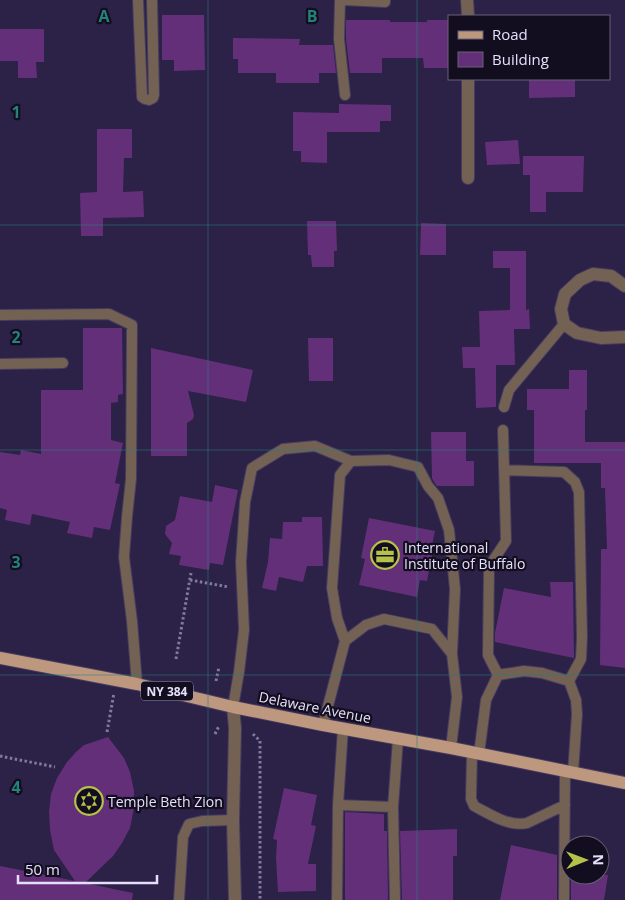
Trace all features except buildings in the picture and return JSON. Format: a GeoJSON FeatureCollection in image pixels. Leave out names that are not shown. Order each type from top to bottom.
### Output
{"type":"FeatureCollection","features":[{"type":"Feature","properties":{"kind":"main road","name":"Delaware Avenue"},"geometry":{"type":"LineString","coordinates":[[0,658],[137,684],[234,707],[323,725],[451,748],[625,783]]}},
{"type":"Feature","properties":{"kind":"street"},"geometry":{"type":"LineString","coordinates":[[468,0],[468,15]]}},
{"type":"Feature","properties":{"kind":"street"},"geometry":{"type":"LineString","coordinates":[[468,80],[468,178]]}},
{"type":"Feature","properties":{"kind":"street"},"geometry":{"type":"LineString","coordinates":[[625,286],[611,276],[593,274],[580,280],[565,294],[561,309],[564,324],[578,333],[601,338],[625,337]]}},
{"type":"Feature","properties":{"kind":"street"},"geometry":{"type":"LineString","coordinates":[[234,707],[233,820],[235,900]]}},
{"type":"Feature","properties":{"kind":"lane"},"geometry":{"type":"LineString","coordinates":[[138,0],[142,96],[149,100],[154,95],[152,0]]}},
{"type":"Feature","properties":{"kind":"lane"},"geometry":{"type":"LineString","coordinates":[[345,94],[339,39],[342,0],[385,2],[385,0]]}},
{"type":"Feature","properties":{"kind":"lane"},"geometry":{"type":"LineString","coordinates":[[0,314],[109,314],[132,325],[131,479],[124,558],[137,684]]}},
{"type":"Feature","properties":{"kind":"lane"},"geometry":{"type":"LineString","coordinates":[[504,406],[509,390],[564,324]]}},
{"type":"Feature","properties":{"kind":"lane"},"geometry":{"type":"LineString","coordinates":[[0,364],[63,362]]}},
{"type":"Feature","properties":{"kind":"lane"},"geometry":{"type":"LineString","coordinates":[[498,675],[488,655],[489,567],[506,541],[503,430]]}},
{"type":"Feature","properties":{"kind":"lane"},"geometry":{"type":"LineString","coordinates":[[234,707],[244,630],[241,562],[245,502],[252,468],[283,449],[315,446],[351,461],[389,460],[418,467],[428,486],[438,498],[449,530],[455,589],[452,654],[457,697],[451,748]]}},
{"type":"Feature","properties":{"kind":"lane"},"geometry":{"type":"LineString","coordinates":[[323,725],[345,641],[337,618],[332,588],[340,475],[351,461]]}},
{"type":"Feature","properties":{"kind":"lane"},"geometry":{"type":"LineString","coordinates":[[504,470],[564,472],[575,482],[579,492],[582,637],[581,660],[569,681],[576,700],[577,714],[565,805],[564,900]]}},
{"type":"Feature","properties":{"kind":"lane"},"geometry":{"type":"LineString","coordinates":[[345,641],[366,625],[384,619],[432,629],[452,654]]}},
{"type":"Feature","properties":{"kind":"lane"},"geometry":{"type":"LineString","coordinates":[[498,675],[524,671],[569,681]]}},
{"type":"Feature","properties":{"kind":"lane"},"geometry":{"type":"LineString","coordinates":[[498,675],[486,700],[475,753],[471,799],[474,806],[506,822],[520,824],[527,823],[565,805]]}},
{"type":"Feature","properties":{"kind":"lane"},"geometry":{"type":"LineString","coordinates":[[337,900],[338,805],[343,728]]}},
{"type":"Feature","properties":{"kind":"lane"},"geometry":{"type":"LineString","coordinates":[[395,900],[393,807],[398,738]]}},
{"type":"Feature","properties":{"kind":"lane"},"geometry":{"type":"LineString","coordinates":[[338,805],[393,807]]}},
{"type":"Feature","properties":{"kind":"lane"},"geometry":{"type":"LineString","coordinates":[[179,900],[183,837],[189,824],[202,820],[233,820]]}},
{"type":"Feature","properties":{"kind":"path"},"geometry":{"type":"LineString","coordinates":[[176,659],[191,573]]}},
{"type":"Feature","properties":{"kind":"path"},"geometry":{"type":"LineString","coordinates":[[190,580],[232,587]]}},
{"type":"Feature","properties":{"kind":"path"},"geometry":{"type":"LineString","coordinates":[[216,681],[219,667]]}},
{"type":"Feature","properties":{"kind":"path"},"geometry":{"type":"LineString","coordinates":[[107,732],[114,698]]}},
{"type":"Feature","properties":{"kind":"path"},"geometry":{"type":"LineString","coordinates":[[215,734],[220,724]]}},
{"type":"Feature","properties":{"kind":"path"},"geometry":{"type":"LineString","coordinates":[[253,734],[260,741],[260,900]]}},
{"type":"Feature","properties":{"kind":"path"},"geometry":{"type":"LineString","coordinates":[[0,756],[56,767]]}},
{"type":"Feature","properties":{"kind":"place","name":"International Institute of Buffalo"},"geometry":{"type":"Point","coordinates":[385,555]}},
{"type":"Feature","properties":{"kind":"place","name":"Temple Beth Zion"},"geometry":{"type":"Point","coordinates":[89,801]}}]}
